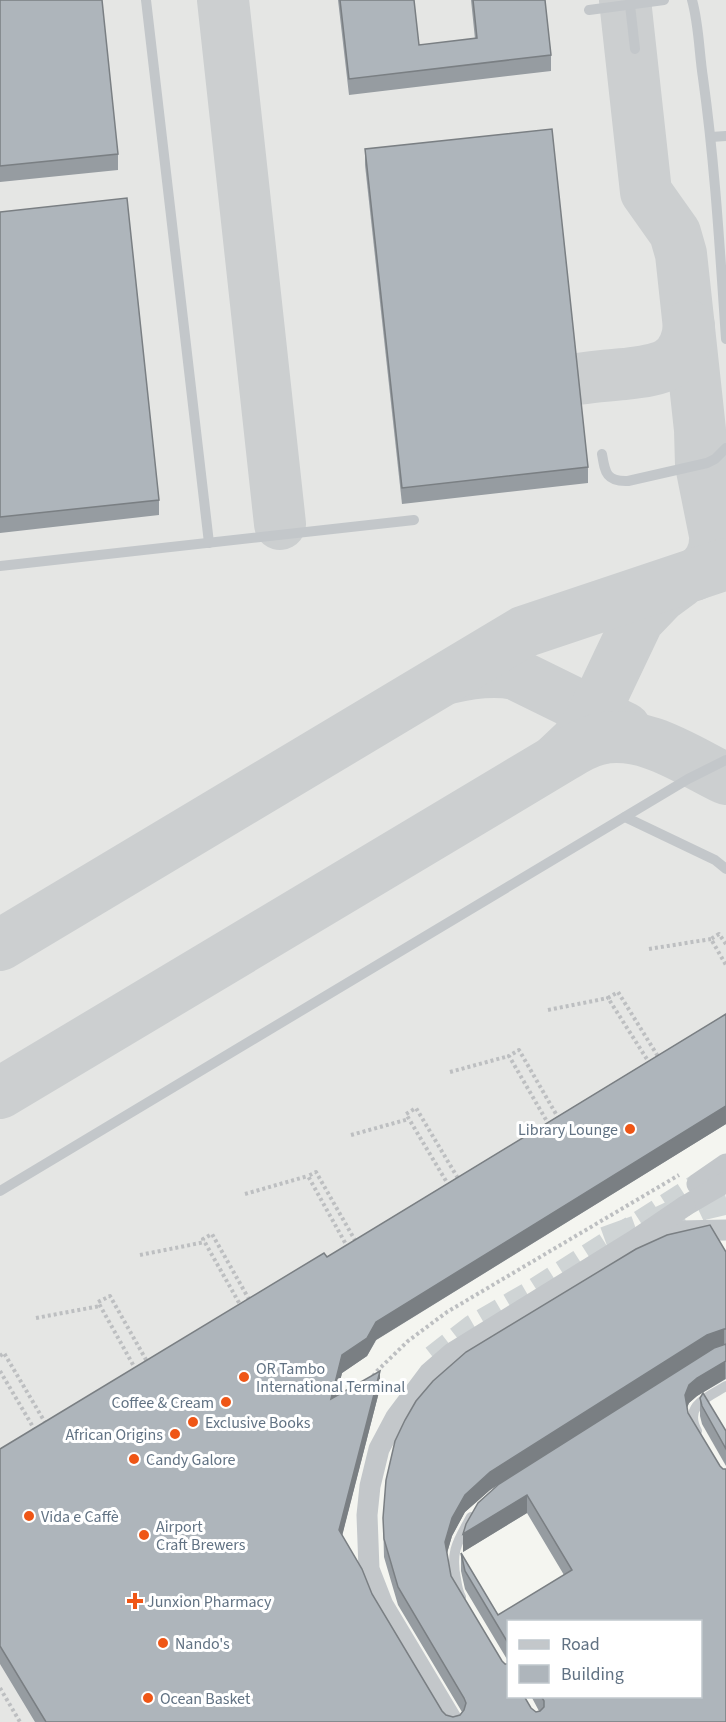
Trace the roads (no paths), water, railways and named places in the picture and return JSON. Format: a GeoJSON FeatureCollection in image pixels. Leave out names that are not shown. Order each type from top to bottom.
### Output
{"type":"FeatureCollection","features":[{"type":"Feature","properties":{"kind":"street"},"geometry":{"type":"LineString","coordinates":[[688,1180],[726,1164]]}},
{"type":"Feature","properties":{"kind":"street"},"geometry":{"type":"LineString","coordinates":[[453,1722],[383,1605],[369,1569],[367,1515],[370,1486],[379,1449],[396,1417],[418,1387],[429,1373],[452,1353],[726,1182]]}},
{"type":"Feature","properties":{"kind":"street"},"geometry":{"type":"LineString","coordinates":[[685,1206],[726,1189]]}},
{"type":"Feature","properties":{"kind":"street"},"geometry":{"type":"LineString","coordinates":[[638,1238],[680,1231],[726,1230]]}},
{"type":"Feature","properties":{"kind":"lane"},"geometry":{"type":"LineString","coordinates":[[146,0],[208,543]]}},
{"type":"Feature","properties":{"kind":"lane"},"geometry":{"type":"LineString","coordinates":[[589,10],[664,0]]}},
{"type":"Feature","properties":{"kind":"lane"},"geometry":{"type":"LineString","coordinates":[[692,0],[698,24],[701,66],[711,137],[726,339]]}},
{"type":"Feature","properties":{"kind":"lane"},"geometry":{"type":"LineString","coordinates":[[630,5],[635,49]]}},
{"type":"Feature","properties":{"kind":"lane"},"geometry":{"type":"LineString","coordinates":[[711,137],[726,136]]}},
{"type":"Feature","properties":{"kind":"lane"},"geometry":{"type":"LineString","coordinates":[[602,454],[604,471],[607,475],[616,480],[628,481],[707,463],[715,459],[726,448]]}},
{"type":"Feature","properties":{"kind":"lane"},"geometry":{"type":"LineString","coordinates":[[0,566],[414,520]]}},
{"type":"Feature","properties":{"kind":"lane"},"geometry":{"type":"LineString","coordinates":[[0,1191],[688,779],[726,760]]}},
{"type":"Feature","properties":{"kind":"lane"},"geometry":{"type":"LineString","coordinates":[[625,817],[716,860],[726,869]]}},
{"type":"Feature","properties":{"kind":"lane"},"geometry":{"type":"LineString","coordinates":[[705,1445],[695,1427],[692,1415],[701,1402],[726,1386]]}},
{"type":"Feature","properties":{"kind":"lane"},"geometry":{"type":"LineString","coordinates":[[464,1602],[458,1592],[452,1562],[459,1539],[472,1516],[479,1509]]}},
{"type":"Feature","properties":{"kind":"tunnel"},"geometry":{"type":"LineString","coordinates":[[432,1356],[472,1325],[529,1292],[697,1184]]}},
{"type":"Feature","properties":{"kind":"tunnel"},"geometry":{"type":"LineString","coordinates":[[606,1243],[656,1225],[701,1204],[726,1198]]}},
{"type":"Feature","properties":{"kind":"place","name":"Library Lounge"},"geometry":{"type":"Point","coordinates":[630,1129]}},
{"type":"Feature","properties":{"kind":"place","name":"OR Tambo International Terminal"},"geometry":{"type":"Point","coordinates":[244,1377]}},
{"type":"Feature","properties":{"kind":"place","name":"Coffee & Cream"},"geometry":{"type":"Point","coordinates":[226,1402]}},
{"type":"Feature","properties":{"kind":"place","name":"Exclusive Books"},"geometry":{"type":"Point","coordinates":[193,1422]}},
{"type":"Feature","properties":{"kind":"place","name":"African Origins"},"geometry":{"type":"Point","coordinates":[175,1434]}},
{"type":"Feature","properties":{"kind":"place","name":"Candy Galore"},"geometry":{"type":"Point","coordinates":[134,1459]}},
{"type":"Feature","properties":{"kind":"place","name":"Vida e Caffè"},"geometry":{"type":"Point","coordinates":[29,1516]}},
{"type":"Feature","properties":{"kind":"place","name":"Airport Craft Brewers"},"geometry":{"type":"Point","coordinates":[144,1535]}},
{"type":"Feature","properties":{"kind":"place","name":"Junxion Pharmacy"},"geometry":{"type":"Point","coordinates":[135,1601]}},
{"type":"Feature","properties":{"kind":"place","name":"Nando's"},"geometry":{"type":"Point","coordinates":[163,1643]}},
{"type":"Feature","properties":{"kind":"place","name":"Ocean Basket"},"geometry":{"type":"Point","coordinates":[148,1698]}}]}
